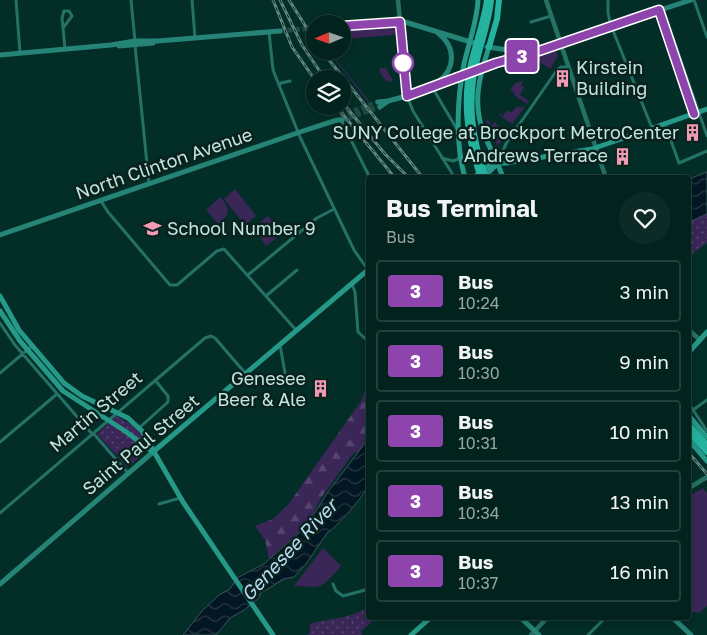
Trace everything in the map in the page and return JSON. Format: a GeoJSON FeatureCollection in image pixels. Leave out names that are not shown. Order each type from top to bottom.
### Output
{"type":"FeatureCollection","features":[{"type":"Feature","properties":{"kind":"highway"},"geometry":{"type":"LineString","coordinates":[[485,175],[469,136],[466,104],[470,71],[487,0]]}},
{"type":"Feature","properties":{"kind":"highway"},"geometry":{"type":"LineString","coordinates":[[485,175],[475,140],[471,103],[476,64],[491,0]]}},
{"type":"Feature","properties":{"kind":"highway"},"geometry":{"type":"LineString","coordinates":[[487,47],[497,19],[499,0]]}},
{"type":"Feature","properties":{"kind":"highway"},"geometry":{"type":"LineString","coordinates":[[691,427],[707,446]]}},
{"type":"Feature","properties":{"kind":"highway"},"geometry":{"type":"LineString","coordinates":[[691,434],[707,452]]}},
{"type":"Feature","properties":{"kind":"main road"},"geometry":{"type":"LineString","coordinates":[[464,175],[460,152],[459,104],[478,0]]}},
{"type":"Feature","properties":{"kind":"main road"},"geometry":{"type":"LineString","coordinates":[[379,105],[480,69],[693,0]]}},
{"type":"Feature","properties":{"kind":"main road"},"geometry":{"type":"LineString","coordinates":[[351,25],[407,22],[487,47],[524,51],[551,47]]}},
{"type":"Feature","properties":{"kind":"main road"},"geometry":{"type":"LineString","coordinates":[[430,29],[447,42],[452,57],[448,72],[432,86]]}},
{"type":"Feature","properties":{"kind":"main road"},"geometry":{"type":"LineString","coordinates":[[0,55],[280,31]]}},
{"type":"Feature","properties":{"kind":"main road"},"geometry":{"type":"LineString","coordinates":[[487,47],[480,69],[478,115],[502,175]]}},
{"type":"Feature","properties":{"kind":"main road"},"geometry":{"type":"LineString","coordinates":[[476,175],[488,165],[596,148],[707,109]]}},
{"type":"Feature","properties":{"kind":"main road","name":"North Clinton Avenue"},"geometry":{"type":"LineString","coordinates":[[0,235],[340,119]]}},
{"type":"Feature","properties":{"kind":"main road"},"geometry":{"type":"LineString","coordinates":[[486,175],[498,163]]}},
{"type":"Feature","properties":{"kind":"main road","name":"Saint Paul Street"},"geometry":{"type":"LineString","coordinates":[[0,584],[366,271]]}},
{"type":"Feature","properties":{"kind":"main road"},"geometry":{"type":"LineString","coordinates":[[0,296],[27,350],[69,387],[85,397],[118,412],[139,428],[150,442],[153,452],[180,498],[273,635]]}},
{"type":"Feature","properties":{"kind":"main road"},"geometry":{"type":"LineString","coordinates":[[0,311],[12,331],[63,391],[153,452]]}},
{"type":"Feature","properties":{"kind":"main road"},"geometry":{"type":"LineString","coordinates":[[691,350],[707,332]]}},
{"type":"Feature","properties":{"kind":"main road"},"geometry":{"type":"LineString","coordinates":[[691,418],[707,437]]}},
{"type":"Feature","properties":{"kind":"main road"},"geometry":{"type":"LineString","coordinates":[[691,442],[707,461]]}},
{"type":"Feature","properties":{"kind":"main road"},"geometry":{"type":"LineString","coordinates":[[411,635],[428,620]]}},
{"type":"Feature","properties":{"kind":"main road"},"geometry":{"type":"LineString","coordinates":[[523,620],[535,634]]}},
{"type":"Feature","properties":{"kind":"main road"},"geometry":{"type":"LineString","coordinates":[[675,620],[691,635]]}},
{"type":"Feature","properties":{"kind":"street"},"geometry":{"type":"LineString","coordinates":[[16,0],[20,53]]}},
{"type":"Feature","properties":{"kind":"street"},"geometry":{"type":"LineString","coordinates":[[131,0],[149,184]]}},
{"type":"Feature","properties":{"kind":"street"},"geometry":{"type":"LineString","coordinates":[[192,0],[195,38]]}},
{"type":"Feature","properties":{"kind":"street"},"geometry":{"type":"LineString","coordinates":[[398,0],[407,96],[412,108],[453,175]]}},
{"type":"Feature","properties":{"kind":"street"},"geometry":{"type":"LineString","coordinates":[[546,0],[605,175]]}},
{"type":"Feature","properties":{"kind":"street"},"geometry":{"type":"LineString","coordinates":[[608,0],[611,26],[652,128]]}},
{"type":"Feature","properties":{"kind":"street"},"geometry":{"type":"LineString","coordinates":[[693,0],[707,37]]}},
{"type":"Feature","properties":{"kind":"street"},"geometry":{"type":"LineString","coordinates":[[663,9],[707,136]]}},
{"type":"Feature","properties":{"kind":"street"},"geometry":{"type":"LineString","coordinates":[[63,28],[72,16],[69,11],[64,11],[63,13],[63,28],[65,49]]}},
{"type":"Feature","properties":{"kind":"street"},"geometry":{"type":"LineString","coordinates":[[531,22],[551,16]]}},
{"type":"Feature","properties":{"kind":"street"},"geometry":{"type":"LineString","coordinates":[[269,32],[273,70],[298,133],[356,254],[366,266]]}},
{"type":"Feature","properties":{"kind":"street"},"geometry":{"type":"LineString","coordinates":[[498,163],[499,155],[507,142],[550,80],[559,68],[568,67]]}},
{"type":"Feature","properties":{"kind":"street"},"geometry":{"type":"LineString","coordinates":[[279,87],[281,83],[290,81]]}},
{"type":"Feature","properties":{"kind":"street"},"geometry":{"type":"LineString","coordinates":[[432,86],[459,134]]}},
{"type":"Feature","properties":{"kind":"street"},"geometry":{"type":"LineString","coordinates":[[340,119],[368,175]]}},
{"type":"Feature","properties":{"kind":"street"},"geometry":{"type":"LineString","coordinates":[[665,123],[679,163],[707,151]]}},
{"type":"Feature","properties":{"kind":"street"},"geometry":{"type":"LineString","coordinates":[[440,155],[446,160],[453,161],[458,158],[460,152]]}},
{"type":"Feature","properties":{"kind":"street"},"geometry":{"type":"LineString","coordinates":[[101,201],[108,212],[170,285],[175,286],[178,284],[220,249],[227,251],[296,330]]}},
{"type":"Feature","properties":{"kind":"street"},"geometry":{"type":"LineString","coordinates":[[248,275],[317,218],[334,209]]}},
{"type":"Feature","properties":{"kind":"street"},"geometry":{"type":"LineString","coordinates":[[266,296],[297,270]]}},
{"type":"Feature","properties":{"kind":"street"},"geometry":{"type":"LineString","coordinates":[[351,284],[355,292],[358,332],[366,339]]}},
{"type":"Feature","properties":{"kind":"street"},"geometry":{"type":"LineString","coordinates":[[0,323],[27,350],[57,394],[129,474]]}},
{"type":"Feature","properties":{"kind":"street"},"geometry":{"type":"LineString","coordinates":[[691,332],[700,340]]}},
{"type":"Feature","properties":{"kind":"street","name":"Martin Street"},"geometry":{"type":"LineString","coordinates":[[0,512],[204,338],[210,336],[216,338],[246,374]]}},
{"type":"Feature","properties":{"kind":"street"},"geometry":{"type":"LineString","coordinates":[[280,345],[286,384]]}},
{"type":"Feature","properties":{"kind":"street"},"geometry":{"type":"LineString","coordinates":[[0,373],[27,350]]}},
{"type":"Feature","properties":{"kind":"street"},"geometry":{"type":"LineString","coordinates":[[139,428],[168,402],[169,397],[155,380]]}},
{"type":"Feature","properties":{"kind":"street"},"geometry":{"type":"LineString","coordinates":[[0,442],[57,394]]}},
{"type":"Feature","properties":{"kind":"street"},"geometry":{"type":"LineString","coordinates":[[707,400],[693,410],[707,431]]}},
{"type":"Feature","properties":{"kind":"street"},"geometry":{"type":"LineString","coordinates":[[691,487],[707,477]]}},
{"type":"Feature","properties":{"kind":"street"},"geometry":{"type":"LineString","coordinates":[[159,504],[180,498]]}},
{"type":"Feature","properties":{"kind":"street"},"geometry":{"type":"LineString","coordinates":[[333,584],[336,591],[343,596],[366,590]]}},
{"type":"Feature","properties":{"kind":"street"},"geometry":{"type":"LineString","coordinates":[[535,634],[546,620]]}},
{"type":"Feature","properties":{"kind":"street"},"geometry":{"type":"LineString","coordinates":[[588,635],[603,620]]}},
{"type":"Feature","properties":{"kind":"green space"},"geometry":{"type":"Polygon","coordinates":[[[394,26],[396,32],[394,35],[351,39],[351,29],[394,26]]]}},
{"type":"Feature","properties":{"kind":"green space"},"geometry":{"type":"Polygon","coordinates":[[[556,50],[558,56],[550,69],[541,63],[538,57],[556,50]]]}},
{"type":"Feature","properties":{"kind":"green space"},"geometry":{"type":"Polygon","coordinates":[[[380,68],[386,68],[392,82],[386,81],[379,71],[380,68]]]}},
{"type":"Feature","properties":{"kind":"green space"},"geometry":{"type":"Polygon","coordinates":[[[351,78],[369,101],[351,80],[351,78]]]}},
{"type":"Feature","properties":{"kind":"green space"},"geometry":{"type":"Polygon","coordinates":[[[523,81],[521,85],[524,87],[520,95],[529,101],[527,104],[510,91],[515,83],[523,81]]]}},
{"type":"Feature","properties":{"kind":"green space"},"geometry":{"type":"Polygon","coordinates":[[[517,106],[525,107],[512,124],[499,115],[503,116],[507,110],[511,113],[517,106]]]}},
{"type":"Feature","properties":{"kind":"green space"},"geometry":{"type":"Polygon","coordinates":[[[485,119],[490,122],[491,127],[494,122],[507,133],[498,146],[485,119]]]}},
{"type":"Feature","properties":{"kind":"green space"},"geometry":{"type":"Polygon","coordinates":[[[235,189],[256,216],[245,225],[224,199],[235,189]]]}},
{"type":"Feature","properties":{"kind":"green space"},"geometry":{"type":"Polygon","coordinates":[[[220,197],[228,211],[225,218],[218,224],[206,210],[220,197]]]}},
{"type":"Feature","properties":{"kind":"green space"},"geometry":{"type":"Polygon","coordinates":[[[707,214],[707,243],[691,255],[691,221],[707,214]]]}},
{"type":"Feature","properties":{"kind":"green space"},"geometry":{"type":"Polygon","coordinates":[[[268,216],[283,233],[266,246],[257,233],[260,222],[268,216]]]}},
{"type":"Feature","properties":{"kind":"green space"},"geometry":{"type":"Polygon","coordinates":[[[366,388],[366,440],[361,451],[354,453],[349,459],[321,498],[309,522],[269,559],[265,540],[255,526],[273,519],[288,505],[361,401],[366,388]]]}},
{"type":"Feature","properties":{"kind":"green space"},"geometry":{"type":"Polygon","coordinates":[[[116,416],[137,427],[149,445],[143,455],[127,467],[97,434],[116,416]]]}},
{"type":"Feature","properties":{"kind":"green space"},"geometry":{"type":"Polygon","coordinates":[[[703,488],[707,493],[707,606],[699,613],[691,611],[691,495],[703,488]]]}},
{"type":"Feature","properties":{"kind":"green space"},"geometry":{"type":"Polygon","coordinates":[[[323,548],[341,566],[321,585],[311,587],[294,586],[323,548]]]}},
{"type":"Feature","properties":{"kind":"green space"},"geometry":{"type":"Polygon","coordinates":[[[366,608],[366,620],[374,620],[361,631],[362,635],[306,635],[310,633],[310,624],[348,616],[366,608]]]}},
{"type":"Feature","properties":{"kind":"water"},"geometry":{"type":"Polygon","coordinates":[[[707,172],[707,214],[691,221],[691,178],[707,172]]]}},
{"type":"Feature","properties":{"kind":"water","name":"Genesee River"},"geometry":{"type":"Polygon","coordinates":[[[366,442],[366,489],[337,525],[327,533],[306,564],[294,577],[284,579],[261,593],[259,598],[230,618],[216,635],[183,635],[202,611],[219,595],[230,589],[237,578],[264,564],[300,532],[309,522],[328,492],[366,442]]]}},
{"type":"Feature","properties":{"kind":"tunnel"},"geometry":{"type":"LineString","coordinates":[[280,31],[306,29]]}},
{"type":"Feature","properties":{"kind":"tunnel"},"geometry":{"type":"LineString","coordinates":[[340,116],[378,102]]}},
{"type":"Feature","properties":{"kind":"tunnel"},"geometry":{"type":"LineString","coordinates":[[342,120],[380,107]]}},
{"type":"Feature","properties":{"kind":"railway"},"geometry":{"type":"LineString","coordinates":[[273,0],[292,47],[308,70]]}},
{"type":"Feature","properties":{"kind":"railway"},"geometry":{"type":"LineString","coordinates":[[280,0],[302,45],[319,70]]}},
{"type":"Feature","properties":{"kind":"railway"},"geometry":{"type":"LineString","coordinates":[[289,0],[306,27]]}},
{"type":"Feature","properties":{"kind":"railway"},"geometry":{"type":"LineString","coordinates":[[329,60],[421,175]]}},
{"type":"Feature","properties":{"kind":"railway"},"geometry":{"type":"LineString","coordinates":[[351,113],[385,154],[406,175]]}},
{"type":"Feature","properties":{"kind":"railway"},"geometry":{"type":"LineString","coordinates":[[343,115],[393,175]]}},
{"type":"Feature","properties":{"kind":"railway"},"geometry":{"type":"LineString","coordinates":[[691,455],[707,474]]}},
{"type":"Feature","properties":{"kind":"bus line","name":"3"},"geometry":{"type":"LineString","coordinates":[[351,25],[400,22],[407,96],[496,63],[533,53],[659,10],[694,114]]}},
{"type":"Feature","properties":{"kind":"place","name":"Kirstein Building"},"geometry":{"type":"Point","coordinates":[562,78]}},
{"type":"Feature","properties":{"kind":"place","name":"SUNY College at Brockport MetroCenter"},"geometry":{"type":"Point","coordinates":[693,133]}},
{"type":"Feature","properties":{"kind":"place","name":"Andrews Terrace"},"geometry":{"type":"Point","coordinates":[622,156]}},
{"type":"Feature","properties":{"kind":"place","name":"School Number 9"},"geometry":{"type":"Point","coordinates":[153,229]}},
{"type":"Feature","properties":{"kind":"place","name":"Genesee Beer & Ale"},"geometry":{"type":"Point","coordinates":[320,389]}}]}
